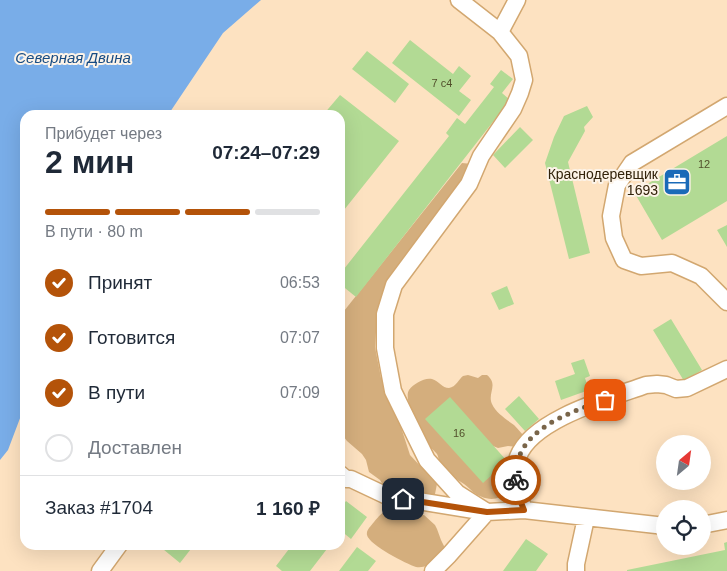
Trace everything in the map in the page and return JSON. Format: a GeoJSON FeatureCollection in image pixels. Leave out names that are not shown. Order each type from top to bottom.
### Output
{"type":"FeatureCollection","features":[{"type":"Feature","properties":{"kind":"street"},"geometry":{"type":"LineString","coordinates":[[459,0],[500,32],[519,56],[524,80],[513,109],[481,156],[469,184],[394,285],[385,314],[385,348],[394,391],[427,460],[456,493],[487,512]]}},
{"type":"Feature","properties":{"kind":"street"},"geometry":{"type":"LineString","coordinates":[[500,32],[517,0]]}},
{"type":"Feature","properties":{"kind":"street"},"geometry":{"type":"LineString","coordinates":[[727,106],[632,163],[617,185],[611,216],[614,238],[624,260],[641,266],[672,263],[701,276],[727,302]]}},
{"type":"Feature","properties":{"kind":"street"},"geometry":{"type":"LineString","coordinates":[[524,510],[516,490],[515,470],[518,457],[527,442],[544,427],[571,413],[646,384],[666,385],[676,389],[687,388],[727,369]]}},
{"type":"Feature","properties":{"kind":"street"},"geometry":{"type":"LineString","coordinates":[[345,478],[351,479],[386,496],[487,512],[524,510],[656,525]]}},
{"type":"Feature","properties":{"kind":"street"},"geometry":{"type":"LineString","coordinates":[[433,571],[487,512]]}},
{"type":"Feature","properties":{"kind":"street"},"geometry":{"type":"LineString","coordinates":[[576,571],[586,518]]}},
{"type":"Feature","properties":{"kind":"street"},"geometry":{"type":"LineString","coordinates":[[711,523],[727,520]]}},
{"type":"Feature","properties":{"kind":"street"},"geometry":{"type":"LineString","coordinates":[[100,571],[115,550]]}},
{"type":"Feature","properties":{"kind":"shaded area"},"geometry":{"type":"Polygon","coordinates":[[[462,163],[472,164],[378,325],[376,332],[375,347],[381,378],[390,393],[410,455],[437,484],[435,494],[414,495],[383,485],[380,480],[369,472],[366,460],[362,454],[345,438],[345,310],[462,163]]]}},
{"type":"Feature","properties":{"kind":"shaded area"},"geometry":{"type":"Polygon","coordinates":[[[468,375],[478,378],[482,375],[487,375],[493,386],[492,404],[525,437],[518,447],[498,448],[493,446],[483,482],[507,461],[509,472],[506,490],[495,499],[486,498],[473,492],[443,468],[437,454],[424,440],[412,415],[408,400],[409,390],[416,383],[423,380],[432,379],[449,388],[455,385],[463,376],[468,375]]]}},
{"type":"Feature","properties":{"kind":"shaded area"},"geometry":{"type":"Polygon","coordinates":[[[389,510],[411,515],[424,515],[435,525],[446,550],[433,563],[416,567],[381,549],[369,539],[367,531],[379,516],[389,510]]]}},
{"type":"Feature","properties":{"kind":"water","name":"Северная Двина"},"geometry":{"type":"Polygon","coordinates":[[[0,0],[261,0],[223,33],[171,110],[20,110],[20,418],[8,450],[0,460],[0,0]]]}},
{"type":"Feature","properties":{"kind":"building"},"geometry":{"type":"Polygon","coordinates":[[[410,40],[453,74],[459,66],[471,76],[459,91],[471,100],[459,116],[392,63],[410,40]]]}},
{"type":"Feature","properties":{"kind":"building"},"geometry":{"type":"Polygon","coordinates":[[[367,51],[409,84],[395,103],[352,69],[367,51]]]}},
{"type":"Feature","properties":{"kind":"building"},"geometry":{"type":"Polygon","coordinates":[[[501,70],[513,79],[502,93],[510,100],[356,297],[345,288],[345,268],[449,136],[446,133],[457,118],[465,124],[494,87],[490,84],[501,70]]]}},
{"type":"Feature","properties":{"kind":"building"},"geometry":{"type":"Polygon","coordinates":[[[340,95],[399,141],[345,209],[345,110],[327,110],[340,95]]]}},
{"type":"Feature","properties":{"kind":"building"},"geometry":{"type":"Polygon","coordinates":[[[587,106],[593,117],[584,127],[585,131],[568,162],[590,253],[569,259],[545,163],[564,116],[587,106]]]}},
{"type":"Feature","properties":{"kind":"building"},"geometry":{"type":"Polygon","coordinates":[[[520,127],[533,140],[505,168],[493,155],[520,127]]]}},
{"type":"Feature","properties":{"kind":"building"},"geometry":{"type":"Polygon","coordinates":[[[727,136],[727,201],[662,240],[634,192],[727,136]]]}},
{"type":"Feature","properties":{"kind":"building"},"geometry":{"type":"Polygon","coordinates":[[[727,225],[727,247],[717,230],[727,225]]]}},
{"type":"Feature","properties":{"kind":"building"},"geometry":{"type":"Polygon","coordinates":[[[507,286],[514,304],[499,310],[491,293],[507,286]]]}},
{"type":"Feature","properties":{"kind":"building"},"geometry":{"type":"Polygon","coordinates":[[[671,319],[702,370],[684,381],[653,330],[671,319]]]}},
{"type":"Feature","properties":{"kind":"building"},"geometry":{"type":"Polygon","coordinates":[[[584,359],[590,376],[585,378],[589,390],[561,400],[555,381],[575,374],[571,363],[584,359]]]}},
{"type":"Feature","properties":{"kind":"building"},"geometry":{"type":"Polygon","coordinates":[[[519,396],[539,419],[525,431],[505,409],[519,396]]]}},
{"type":"Feature","properties":{"kind":"building"},"geometry":{"type":"Polygon","coordinates":[[[450,397],[507,461],[483,483],[425,419],[450,397]]]}},
{"type":"Feature","properties":{"kind":"building"},"geometry":{"type":"Polygon","coordinates":[[[346,501],[367,517],[351,539],[345,534],[346,501]]]}},
{"type":"Feature","properties":{"kind":"building"},"geometry":{"type":"Polygon","coordinates":[[[526,539],[548,554],[536,571],[503,571],[526,539]]]}},
{"type":"Feature","properties":{"kind":"building"},"geometry":{"type":"Polygon","coordinates":[[[727,542],[727,571],[627,571],[700,555],[711,555],[711,553],[725,550],[724,543],[727,542]]]}},
{"type":"Feature","properties":{"kind":"building"},"geometry":{"type":"Polygon","coordinates":[[[357,547],[376,561],[368,571],[339,571],[357,547]]]}},
{"type":"Feature","properties":{"kind":"building"},"geometry":{"type":"Polygon","coordinates":[[[164,550],[190,550],[180,563],[164,550]]]}},
{"type":"Feature","properties":{"kind":"building"},"geometry":{"type":"Polygon","coordinates":[[[288,550],[326,550],[310,571],[282,571],[276,566],[288,550]]]}},
{"type":"Feature","properties":{"kind":"way so far"},"geometry":{"type":"LineString","coordinates":[[516,480],[515,470],[518,457],[527,442],[544,427],[571,413],[605,400]]}},
{"type":"Feature","properties":{"kind":"place","name":"Краснодеревщик 1693"},"geometry":{"type":"Point","coordinates":[677,182]}},
{"type":"Feature","properties":{"kind":"route"},"geometry":{"type":"LineString","coordinates":[[403,499],[487,512],[524,510],[516,490],[516,480]]}}]}
